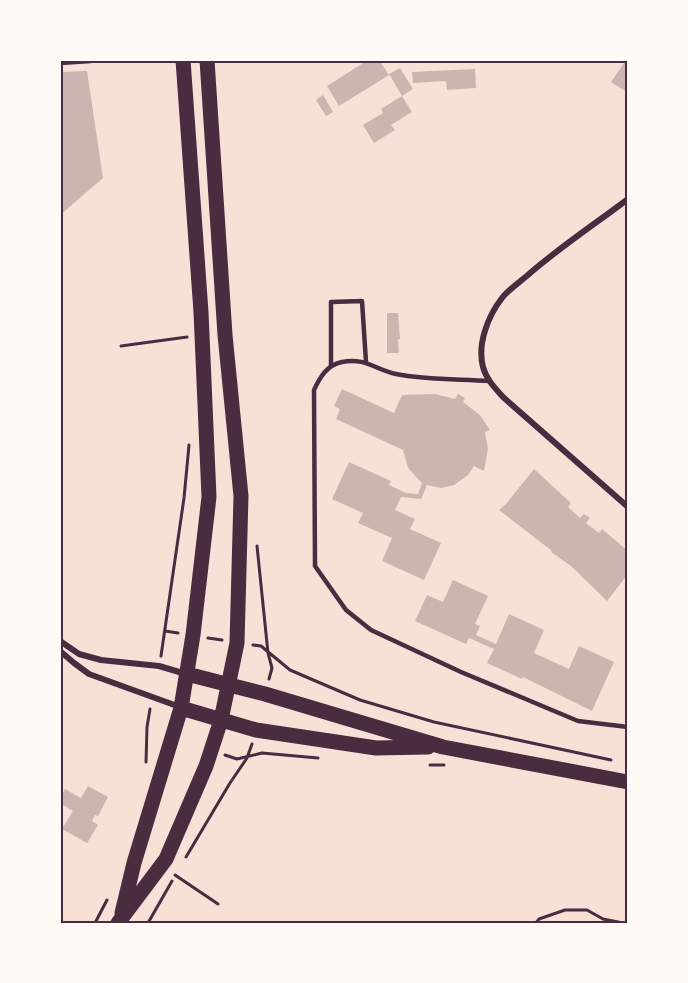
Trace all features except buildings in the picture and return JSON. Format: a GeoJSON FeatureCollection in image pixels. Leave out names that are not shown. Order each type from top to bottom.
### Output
{"type":"FeatureCollection","features":[{"type":"Feature","properties":{"kind":"main road"},"geometry":{"type":"LineString","coordinates":[[119,921],[134,863],[181,708],[195,620],[209,497],[201,312],[183,62]]}},
{"type":"Feature","properties":{"kind":"main road"},"geometry":{"type":"LineString","coordinates":[[119,921],[166,859],[206,766],[221,720],[237,643],[241,496],[225,335],[207,62]]}},
{"type":"Feature","properties":{"kind":"main road"},"geometry":{"type":"LineString","coordinates":[[187,674],[230,684],[443,747],[628,783]]}},
{"type":"Feature","properties":{"kind":"main road"},"geometry":{"type":"LineString","coordinates":[[181,708],[256,730],[376,748],[443,747]]}},
{"type":"Feature","properties":{"kind":"street"},"geometry":{"type":"LineString","coordinates":[[628,200],[551,255],[503,297],[491,315],[482,344],[482,366],[489,381],[503,398],[628,507]]}},
{"type":"Feature","properties":{"kind":"street"},"geometry":{"type":"LineString","coordinates":[[60,641],[79,654],[100,660],[159,666],[187,674]]}},
{"type":"Feature","properties":{"kind":"street"},"geometry":{"type":"LineString","coordinates":[[60,651],[89,674],[181,708]]}},
{"type":"Feature","properties":{"kind":"lane"},"geometry":{"type":"LineString","coordinates":[[60,63],[91,61]]}},
{"type":"Feature","properties":{"kind":"lane"},"geometry":{"type":"LineString","coordinates":[[331,366],[331,302],[362,301],[366,362]]}},
{"type":"Feature","properties":{"kind":"lane"},"geometry":{"type":"LineString","coordinates":[[489,381],[394,374],[366,362],[343,362],[331,366],[321,376],[314,390],[315,566],[346,610],[371,630],[461,672],[578,721],[628,727]]}},
{"type":"Feature","properties":{"kind":"path"},"geometry":{"type":"LineString","coordinates":[[121,346],[189,337]]}},
{"type":"Feature","properties":{"kind":"path"},"geometry":{"type":"LineString","coordinates":[[159,666],[184,498],[189,442]]}},
{"type":"Feature","properties":{"kind":"path"},"geometry":{"type":"LineString","coordinates":[[237,643],[261,646],[290,670],[360,700],[434,722],[617,762]]}},
{"type":"Feature","properties":{"kind":"path"},"geometry":{"type":"LineString","coordinates":[[184,861],[247,758],[262,753],[318,758]]}},
{"type":"Feature","properties":{"kind":"path"},"geometry":{"type":"LineString","coordinates":[[420,764],[454,766]]}},
{"type":"Feature","properties":{"kind":"path"},"geometry":{"type":"LineString","coordinates":[[148,923],[178,870]]}},
{"type":"Feature","properties":{"kind":"path"},"geometry":{"type":"LineString","coordinates":[[175,875],[218,904]]}},
{"type":"Feature","properties":{"kind":"path"},"geometry":{"type":"LineString","coordinates":[[536,923],[539,919],[565,910],[587,910],[603,919],[623,923]]}}]}
